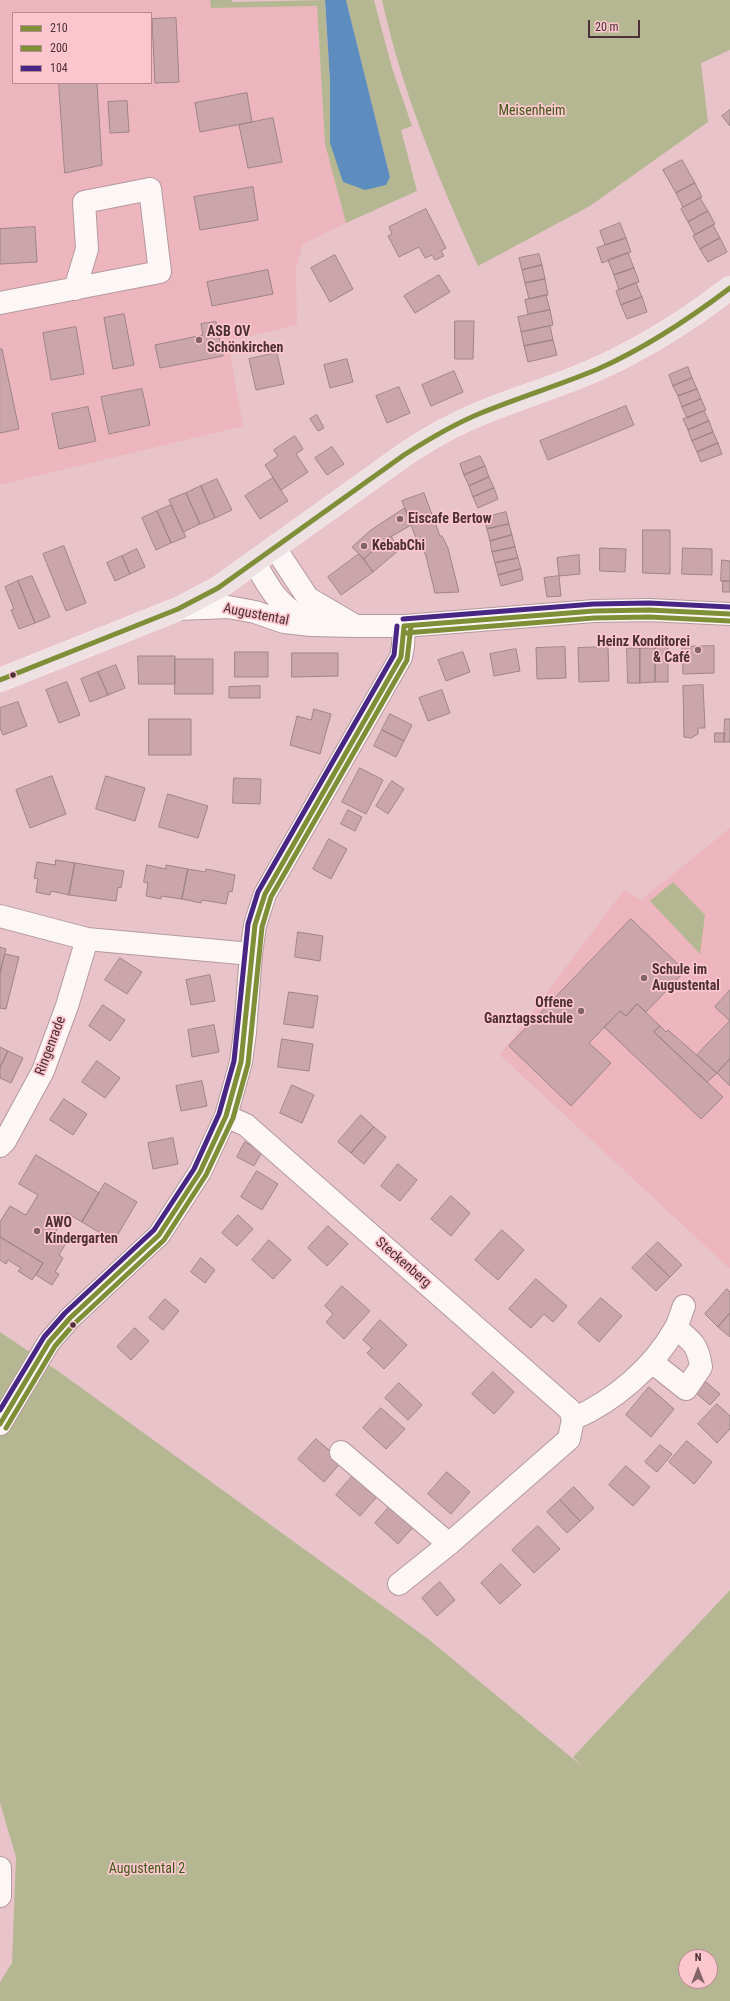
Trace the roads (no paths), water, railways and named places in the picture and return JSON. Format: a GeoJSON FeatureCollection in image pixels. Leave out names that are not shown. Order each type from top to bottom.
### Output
{"type":"FeatureCollection","features":[{"type":"Feature","properties":{"kind":"main road"},"geometry":{"type":"LineString","coordinates":[[0,680],[178,610],[218,588],[255,563],[404,455],[432,437],[479,414],[579,377],[644,347],[707,306],[730,288]]}},
{"type":"Feature","properties":{"kind":"street"},"geometry":{"type":"LineString","coordinates":[[0,303],[75,289],[160,272],[150,189],[84,202],[87,249],[75,289]]}},
{"type":"Feature","properties":{"kind":"street"},"geometry":{"type":"LineString","coordinates":[[275,548],[308,598],[355,626]]}},
{"type":"Feature","properties":{"kind":"street","name":"Augustental"},"geometry":{"type":"LineString","coordinates":[[255,563],[273,594],[286,609],[311,625]]}},
{"type":"Feature","properties":{"kind":"street","name":"Augustental"},"geometry":{"type":"LineString","coordinates":[[178,610],[228,607],[255,612],[284,622],[311,625],[355,626],[404,626],[594,611],[649,610],[730,614]]}},
{"type":"Feature","properties":{"kind":"street"},"geometry":{"type":"LineString","coordinates":[[0,1424],[49,1342],[159,1235],[200,1172],[226,1116],[241,1062],[246,1032],[250,954],[255,925],[264,894],[401,657],[404,626]]}},
{"type":"Feature","properties":{"kind":"street"},"geometry":{"type":"LineString","coordinates":[[0,916],[87,939],[250,954]]}},
{"type":"Feature","properties":{"kind":"street","name":"Ringenrade"},"geometry":{"type":"LineString","coordinates":[[0,1146],[5,1141],[43,1071],[67,1006],[87,939]]}},
{"type":"Feature","properties":{"kind":"street","name":"Steckenberg"},"geometry":{"type":"LineString","coordinates":[[226,1116],[246,1125],[570,1410],[573,1419]]}},
{"type":"Feature","properties":{"kind":"street"},"geometry":{"type":"LineString","coordinates":[[399,1584],[449,1544],[569,1439],[573,1419],[595,1410],[649,1366],[676,1328],[684,1306]]}},
{"type":"Feature","properties":{"kind":"street"},"geometry":{"type":"LineString","coordinates":[[649,1366],[657,1366],[686,1389],[701,1367],[699,1351],[688,1338],[676,1328]]}},
{"type":"Feature","properties":{"kind":"street"},"geometry":{"type":"LineString","coordinates":[[341,1452],[449,1544]]}},
{"type":"Feature","properties":{"kind":"street"},"geometry":{"type":"LineString","coordinates":[[0,1868],[0,1896]]}},
{"type":"Feature","properties":{"kind":"water"},"geometry":{"type":"Polygon","coordinates":[[[325,0],[346,0],[390,177],[386,185],[365,190],[343,182],[330,143],[330,81],[325,0]]]}},
{"type":"Feature","properties":{"kind":"place","name":"ASB OV Schönkirchen"},"geometry":{"type":"Point","coordinates":[199,340]}},
{"type":"Feature","properties":{"kind":"place","name":"Eiscafe Bertow"},"geometry":{"type":"Point","coordinates":[400,519]}},
{"type":"Feature","properties":{"kind":"place","name":"KebabChi"},"geometry":{"type":"Point","coordinates":[364,546]}},
{"type":"Feature","properties":{"kind":"place","name":"Heinz Konditorei & Café"},"geometry":{"type":"Point","coordinates":[698,650]}},
{"type":"Feature","properties":{"kind":"place","name":"Schule im Augustental"},"geometry":{"type":"Point","coordinates":[644,978]}},
{"type":"Feature","properties":{"kind":"place","name":"Offene Ganztagsschule"},"geometry":{"type":"Point","coordinates":[581,1011]}},
{"type":"Feature","properties":{"kind":"place","name":"AWO Kindergarten"},"geometry":{"type":"Point","coordinates":[37,1231]}},
{"type":"Feature","properties":{"kind":"park label","name":"Meisenheim"},"geometry":{"type":"Point","coordinates":[532,111]}},
{"type":"Feature","properties":{"kind":"park label","name":"Augustental 2"},"geometry":{"type":"Point","coordinates":[147,1869]}}]}
